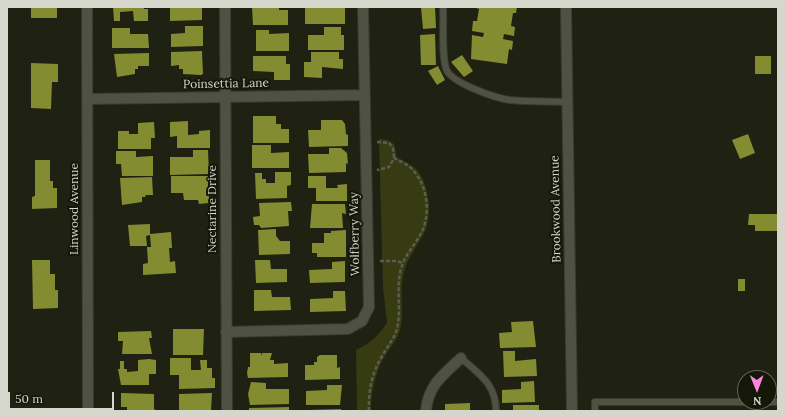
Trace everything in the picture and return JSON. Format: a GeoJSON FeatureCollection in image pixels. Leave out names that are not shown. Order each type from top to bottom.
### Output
{"type":"FeatureCollection","features":[{"type":"Feature","properties":{"kind":"street","name":"Linwood Avenue"},"geometry":{"type":"LineString","coordinates":[[87,7],[88,411]]}},
{"type":"Feature","properties":{"kind":"street","name":"Nectarine Drive"},"geometry":{"type":"LineString","coordinates":[[225,7],[227,411]]}},
{"type":"Feature","properties":{"kind":"street","name":"Wolfberry Way"},"geometry":{"type":"LineString","coordinates":[[226,332],[348,329],[362,321],[369,307],[363,7]]}},
{"type":"Feature","properties":{"kind":"street","name":"Brookwood Avenue"},"geometry":{"type":"LineString","coordinates":[[566,7],[572,411]]}},
{"type":"Feature","properties":{"kind":"street","name":"Poinsettia Lane"},"geometry":{"type":"LineString","coordinates":[[88,99],[225,98],[365,94]]}},
{"type":"Feature","properties":{"kind":"street"},"geometry":{"type":"LineString","coordinates":[[426,411],[427,399],[433,385],[461,358]]}},
{"type":"Feature","properties":{"kind":"lane"},"geometry":{"type":"LineString","coordinates":[[443,7],[443,42],[447,70],[456,80],[480,91],[508,100],[568,102]]}},
{"type":"Feature","properties":{"kind":"lane"},"geometry":{"type":"LineString","coordinates":[[461,358],[486,380],[494,392],[496,411]]}},
{"type":"Feature","properties":{"kind":"lane"},"geometry":{"type":"LineString","coordinates":[[595,411],[595,402],[778,402]]}},
{"type":"Feature","properties":{"kind":"path"},"geometry":{"type":"LineString","coordinates":[[366,141],[389,143],[393,148],[395,159],[392,164],[384,170],[367,170]]}},
{"type":"Feature","properties":{"kind":"path"},"geometry":{"type":"LineString","coordinates":[[369,411],[370,389],[373,376],[382,355],[395,334],[398,324],[399,286],[403,263],[423,229],[427,213],[426,200],[417,175],[408,166],[395,159]]}},
{"type":"Feature","properties":{"kind":"path"},"geometry":{"type":"LineString","coordinates":[[368,260],[396,261],[403,263]]}},
{"type":"Feature","properties":{"kind":"green space"},"geometry":{"type":"Polygon","coordinates":[[[379,139],[388,140],[394,144],[397,157],[415,168],[420,174],[424,181],[428,198],[429,216],[425,231],[404,272],[402,285],[401,326],[397,338],[385,356],[376,375],[371,411],[357,411],[356,350],[374,339],[387,323],[383,287],[379,139]]]}},
{"type":"Feature","properties":{"kind":"building"},"geometry":{"type":"Polygon","coordinates":[[[31,7],[57,7],[57,18],[31,18],[31,7]]]}},
{"type":"Feature","properties":{"kind":"building"},"geometry":{"type":"Polygon","coordinates":[[[113,7],[144,7],[144,9],[148,9],[148,21],[134,21],[133,11],[120,12],[120,21],[114,21],[113,7]]]}},
{"type":"Feature","properties":{"kind":"building"},"geometry":{"type":"Polygon","coordinates":[[[170,7],[202,7],[202,20],[170,21],[170,7]]]}},
{"type":"Feature","properties":{"kind":"building"},"geometry":{"type":"Polygon","coordinates":[[[252,7],[279,7],[279,10],[288,10],[288,25],[253,25],[252,7]]]}},
{"type":"Feature","properties":{"kind":"building"},"geometry":{"type":"Polygon","coordinates":[[[345,7],[345,24],[305,24],[305,8],[345,7]]]}},
{"type":"Feature","properties":{"kind":"building"},"geometry":{"type":"Polygon","coordinates":[[[421,7],[435,7],[436,28],[423,29],[421,7]]]}},
{"type":"Feature","properties":{"kind":"building"},"geometry":{"type":"Polygon","coordinates":[[[473,7],[517,7],[516,13],[513,13],[511,26],[515,27],[514,36],[504,34],[503,39],[513,41],[512,50],[509,49],[507,64],[471,59],[472,35],[483,37],[484,33],[472,31],[473,21],[477,21],[479,9],[473,7]]]}},
{"type":"Feature","properties":{"kind":"building"},"geometry":{"type":"Polygon","coordinates":[[[185,26],[203,26],[203,46],[171,47],[171,34],[185,33],[185,26]]]}},
{"type":"Feature","properties":{"kind":"building"},"geometry":{"type":"Polygon","coordinates":[[[324,27],[341,27],[341,35],[344,35],[344,50],[308,50],[308,35],[324,35],[324,27]]]}},
{"type":"Feature","properties":{"kind":"building"},"geometry":{"type":"Polygon","coordinates":[[[112,28],[130,28],[130,34],[148,34],[149,48],[112,48],[112,28]]]}},
{"type":"Feature","properties":{"kind":"building"},"geometry":{"type":"Polygon","coordinates":[[[256,30],[269,30],[269,34],[289,33],[289,51],[256,51],[256,30]]]}},
{"type":"Feature","properties":{"kind":"building"},"geometry":{"type":"Polygon","coordinates":[[[435,34],[436,65],[421,65],[420,35],[435,34]]]}},
{"type":"Feature","properties":{"kind":"building"},"geometry":{"type":"Polygon","coordinates":[[[202,51],[203,74],[201,75],[183,74],[183,69],[179,69],[179,65],[171,66],[171,52],[202,51]]]}},
{"type":"Feature","properties":{"kind":"building"},"geometry":{"type":"Polygon","coordinates":[[[311,52],[339,52],[339,59],[343,59],[343,69],[322,67],[322,78],[304,77],[304,62],[311,62],[311,52]]]}},
{"type":"Feature","properties":{"kind":"building"},"geometry":{"type":"Polygon","coordinates":[[[149,53],[149,66],[138,66],[138,69],[135,69],[135,74],[117,77],[114,54],[149,53]]]}},
{"type":"Feature","properties":{"kind":"building"},"geometry":{"type":"Polygon","coordinates":[[[462,55],[473,71],[464,77],[451,62],[462,55]]]}},
{"type":"Feature","properties":{"kind":"building"},"geometry":{"type":"Polygon","coordinates":[[[253,56],[286,56],[286,64],[290,64],[290,80],[274,80],[274,72],[253,71],[253,56]]]}},
{"type":"Feature","properties":{"kind":"building"},"geometry":{"type":"Polygon","coordinates":[[[755,56],[771,56],[771,74],[755,74],[755,56]]]}},
{"type":"Feature","properties":{"kind":"building"},"geometry":{"type":"Polygon","coordinates":[[[31,63],[58,64],[58,82],[52,82],[51,109],[31,108],[31,63]]]}},
{"type":"Feature","properties":{"kind":"building"},"geometry":{"type":"Polygon","coordinates":[[[438,66],[445,80],[437,85],[428,71],[438,66]]]}},
{"type":"Feature","properties":{"kind":"building"},"geometry":{"type":"Polygon","coordinates":[[[253,116],[276,116],[276,124],[281,124],[281,129],[289,129],[289,143],[253,143],[253,116]]]}},
{"type":"Feature","properties":{"kind":"building"},"geometry":{"type":"Polygon","coordinates":[[[321,120],[342,120],[345,124],[346,134],[348,135],[348,146],[309,147],[308,130],[321,130],[321,120]]]}},
{"type":"Feature","properties":{"kind":"building"},"geometry":{"type":"Polygon","coordinates":[[[188,121],[188,135],[199,134],[199,131],[210,130],[210,148],[177,148],[177,136],[170,137],[170,122],[188,121]]]}},
{"type":"Feature","properties":{"kind":"building"},"geometry":{"type":"Polygon","coordinates":[[[154,122],[155,138],[151,138],[151,149],[118,149],[118,131],[129,131],[129,134],[138,134],[138,123],[154,122]]]}},
{"type":"Feature","properties":{"kind":"building"},"geometry":{"type":"Polygon","coordinates":[[[748,134],[755,153],[740,159],[732,140],[748,134]]]}},
{"type":"Feature","properties":{"kind":"building"},"geometry":{"type":"Polygon","coordinates":[[[252,145],[271,145],[271,153],[289,152],[289,168],[252,168],[252,145]]]}},
{"type":"Feature","properties":{"kind":"building"},"geometry":{"type":"Polygon","coordinates":[[[329,148],[341,148],[347,153],[348,164],[346,163],[346,172],[309,173],[308,154],[329,154],[329,148]]]}},
{"type":"Feature","properties":{"kind":"building"},"geometry":{"type":"Polygon","coordinates":[[[193,150],[208,150],[209,174],[170,175],[170,157],[193,157],[193,150]]]}},
{"type":"Feature","properties":{"kind":"building"},"geometry":{"type":"Polygon","coordinates":[[[116,151],[136,151],[136,157],[153,156],[153,176],[122,176],[121,164],[116,164],[116,151]]]}},
{"type":"Feature","properties":{"kind":"building"},"geometry":{"type":"Polygon","coordinates":[[[35,160],[50,160],[50,181],[53,181],[53,188],[57,188],[57,208],[32,209],[32,197],[35,196],[35,160]]]}},
{"type":"Feature","properties":{"kind":"building"},"geometry":{"type":"Polygon","coordinates":[[[275,172],[291,172],[291,185],[287,186],[287,198],[256,199],[255,173],[262,173],[262,179],[266,179],[266,183],[275,183],[275,172]]]}},
{"type":"Feature","properties":{"kind":"building"},"geometry":{"type":"Polygon","coordinates":[[[171,176],[209,176],[209,203],[199,204],[198,200],[184,200],[183,193],[171,193],[171,176]]]}},
{"type":"Feature","properties":{"kind":"building"},"geometry":{"type":"Polygon","coordinates":[[[308,176],[326,176],[326,188],[338,188],[337,185],[347,184],[347,201],[316,201],[316,188],[308,188],[308,176]]]}},
{"type":"Feature","properties":{"kind":"building"},"geometry":{"type":"Polygon","coordinates":[[[152,177],[153,195],[146,195],[145,197],[142,197],[142,202],[122,205],[120,178],[152,177]]]}},
{"type":"Feature","properties":{"kind":"building"},"geometry":{"type":"Polygon","coordinates":[[[291,202],[292,211],[288,211],[289,226],[261,228],[259,225],[254,225],[253,217],[260,216],[259,203],[291,202]]]}},
{"type":"Feature","properties":{"kind":"building"},"geometry":{"type":"Polygon","coordinates":[[[312,204],[345,204],[346,214],[342,213],[343,228],[310,228],[312,204]]]}},
{"type":"Feature","properties":{"kind":"building"},"geometry":{"type":"Polygon","coordinates":[[[749,214],[778,214],[778,231],[755,231],[755,225],[748,225],[749,214]]]}},
{"type":"Feature","properties":{"kind":"building"},"geometry":{"type":"Polygon","coordinates":[[[150,224],[150,234],[171,232],[172,248],[169,248],[170,262],[175,261],[176,273],[143,275],[143,264],[148,263],[147,247],[151,247],[150,235],[146,236],[147,246],[130,246],[128,225],[150,224]]]}},
{"type":"Feature","properties":{"kind":"building"},"geometry":{"type":"Polygon","coordinates":[[[276,229],[276,236],[280,241],[290,241],[290,254],[259,255],[258,230],[276,229]]]}},
{"type":"Feature","properties":{"kind":"building"},"geometry":{"type":"Polygon","coordinates":[[[346,230],[346,257],[317,257],[317,253],[312,253],[312,243],[324,243],[324,233],[346,230]]]}},
{"type":"Feature","properties":{"kind":"building"},"geometry":{"type":"Polygon","coordinates":[[[32,260],[50,260],[50,274],[55,274],[55,290],[58,290],[58,308],[33,309],[32,260]]]}},
{"type":"Feature","properties":{"kind":"building"},"geometry":{"type":"Polygon","coordinates":[[[255,260],[270,260],[271,269],[287,269],[287,282],[256,283],[255,260]]]}},
{"type":"Feature","properties":{"kind":"building"},"geometry":{"type":"Polygon","coordinates":[[[345,261],[345,282],[310,283],[309,270],[332,269],[332,262],[345,261]]]}},
{"type":"Feature","properties":{"kind":"building"},"geometry":{"type":"Polygon","coordinates":[[[738,279],[745,279],[745,291],[738,291],[738,279]]]}},
{"type":"Feature","properties":{"kind":"building"},"geometry":{"type":"Polygon","coordinates":[[[254,290],[271,290],[272,297],[290,297],[291,310],[254,311],[254,290]]]}},
{"type":"Feature","properties":{"kind":"building"},"geometry":{"type":"Polygon","coordinates":[[[333,291],[345,291],[346,311],[310,312],[310,299],[333,298],[333,291]]]}},
{"type":"Feature","properties":{"kind":"building"},"geometry":{"type":"Polygon","coordinates":[[[533,321],[536,347],[500,348],[499,333],[512,332],[511,322],[533,321]]]}},
{"type":"Feature","properties":{"kind":"building"},"geometry":{"type":"Polygon","coordinates":[[[173,329],[204,329],[203,355],[173,355],[173,329]]]}},
{"type":"Feature","properties":{"kind":"building"},"geometry":{"type":"Polygon","coordinates":[[[151,331],[152,338],[149,338],[152,354],[122,354],[123,341],[118,341],[118,332],[151,331]]]}},
{"type":"Feature","properties":{"kind":"building"},"geometry":{"type":"Polygon","coordinates":[[[503,351],[515,351],[515,361],[536,359],[537,376],[504,377],[503,351]]]}},
{"type":"Feature","properties":{"kind":"building"},"geometry":{"type":"Polygon","coordinates":[[[250,353],[261,353],[261,356],[262,353],[272,353],[270,360],[274,360],[274,364],[288,363],[288,377],[248,378],[247,373],[248,367],[250,367],[250,353]]]}},
{"type":"Feature","properties":{"kind":"building"},"geometry":{"type":"Polygon","coordinates":[[[320,355],[337,355],[337,368],[340,367],[340,379],[305,380],[305,365],[314,365],[314,362],[317,362],[317,357],[320,355]]]}},
{"type":"Feature","properties":{"kind":"building"},"geometry":{"type":"Polygon","coordinates":[[[170,358],[191,358],[191,370],[201,370],[200,360],[207,360],[207,368],[212,368],[212,378],[215,378],[215,388],[179,389],[179,375],[170,375],[170,358]]]}},
{"type":"Feature","properties":{"kind":"building"},"geometry":{"type":"Polygon","coordinates":[[[138,360],[156,360],[156,374],[149,374],[149,385],[121,385],[118,369],[120,369],[120,361],[124,361],[124,369],[127,369],[127,372],[138,371],[138,360]]]}},
{"type":"Feature","properties":{"kind":"building"},"geometry":{"type":"Polygon","coordinates":[[[534,381],[535,402],[502,403],[502,390],[521,389],[521,382],[534,381]]]}},
{"type":"Feature","properties":{"kind":"building"},"geometry":{"type":"Polygon","coordinates":[[[251,382],[266,383],[266,389],[289,389],[289,404],[250,405],[248,394],[251,382]]]}},
{"type":"Feature","properties":{"kind":"building"},"geometry":{"type":"Polygon","coordinates":[[[327,385],[342,385],[340,405],[306,405],[306,391],[327,390],[327,385]]]}},
{"type":"Feature","properties":{"kind":"building"},"geometry":{"type":"Polygon","coordinates":[[[121,393],[154,394],[154,409],[157,411],[127,411],[127,407],[121,407],[121,393]]]}},
{"type":"Feature","properties":{"kind":"building"},"geometry":{"type":"Polygon","coordinates":[[[212,393],[211,411],[179,411],[179,394],[212,393]]]}},
{"type":"Feature","properties":{"kind":"building"},"geometry":{"type":"Polygon","coordinates":[[[470,403],[470,411],[445,411],[445,404],[470,403]]]}},
{"type":"Feature","properties":{"kind":"building"},"geometry":{"type":"Polygon","coordinates":[[[513,405],[539,405],[539,411],[513,411],[513,405]]]}},
{"type":"Feature","properties":{"kind":"building"},"geometry":{"type":"Polygon","coordinates":[[[289,407],[289,411],[249,411],[249,408],[289,407]]]}},
{"type":"Feature","properties":{"kind":"building"},"geometry":{"type":"Polygon","coordinates":[[[341,409],[341,411],[308,411],[308,410],[341,409]]]}}]}
